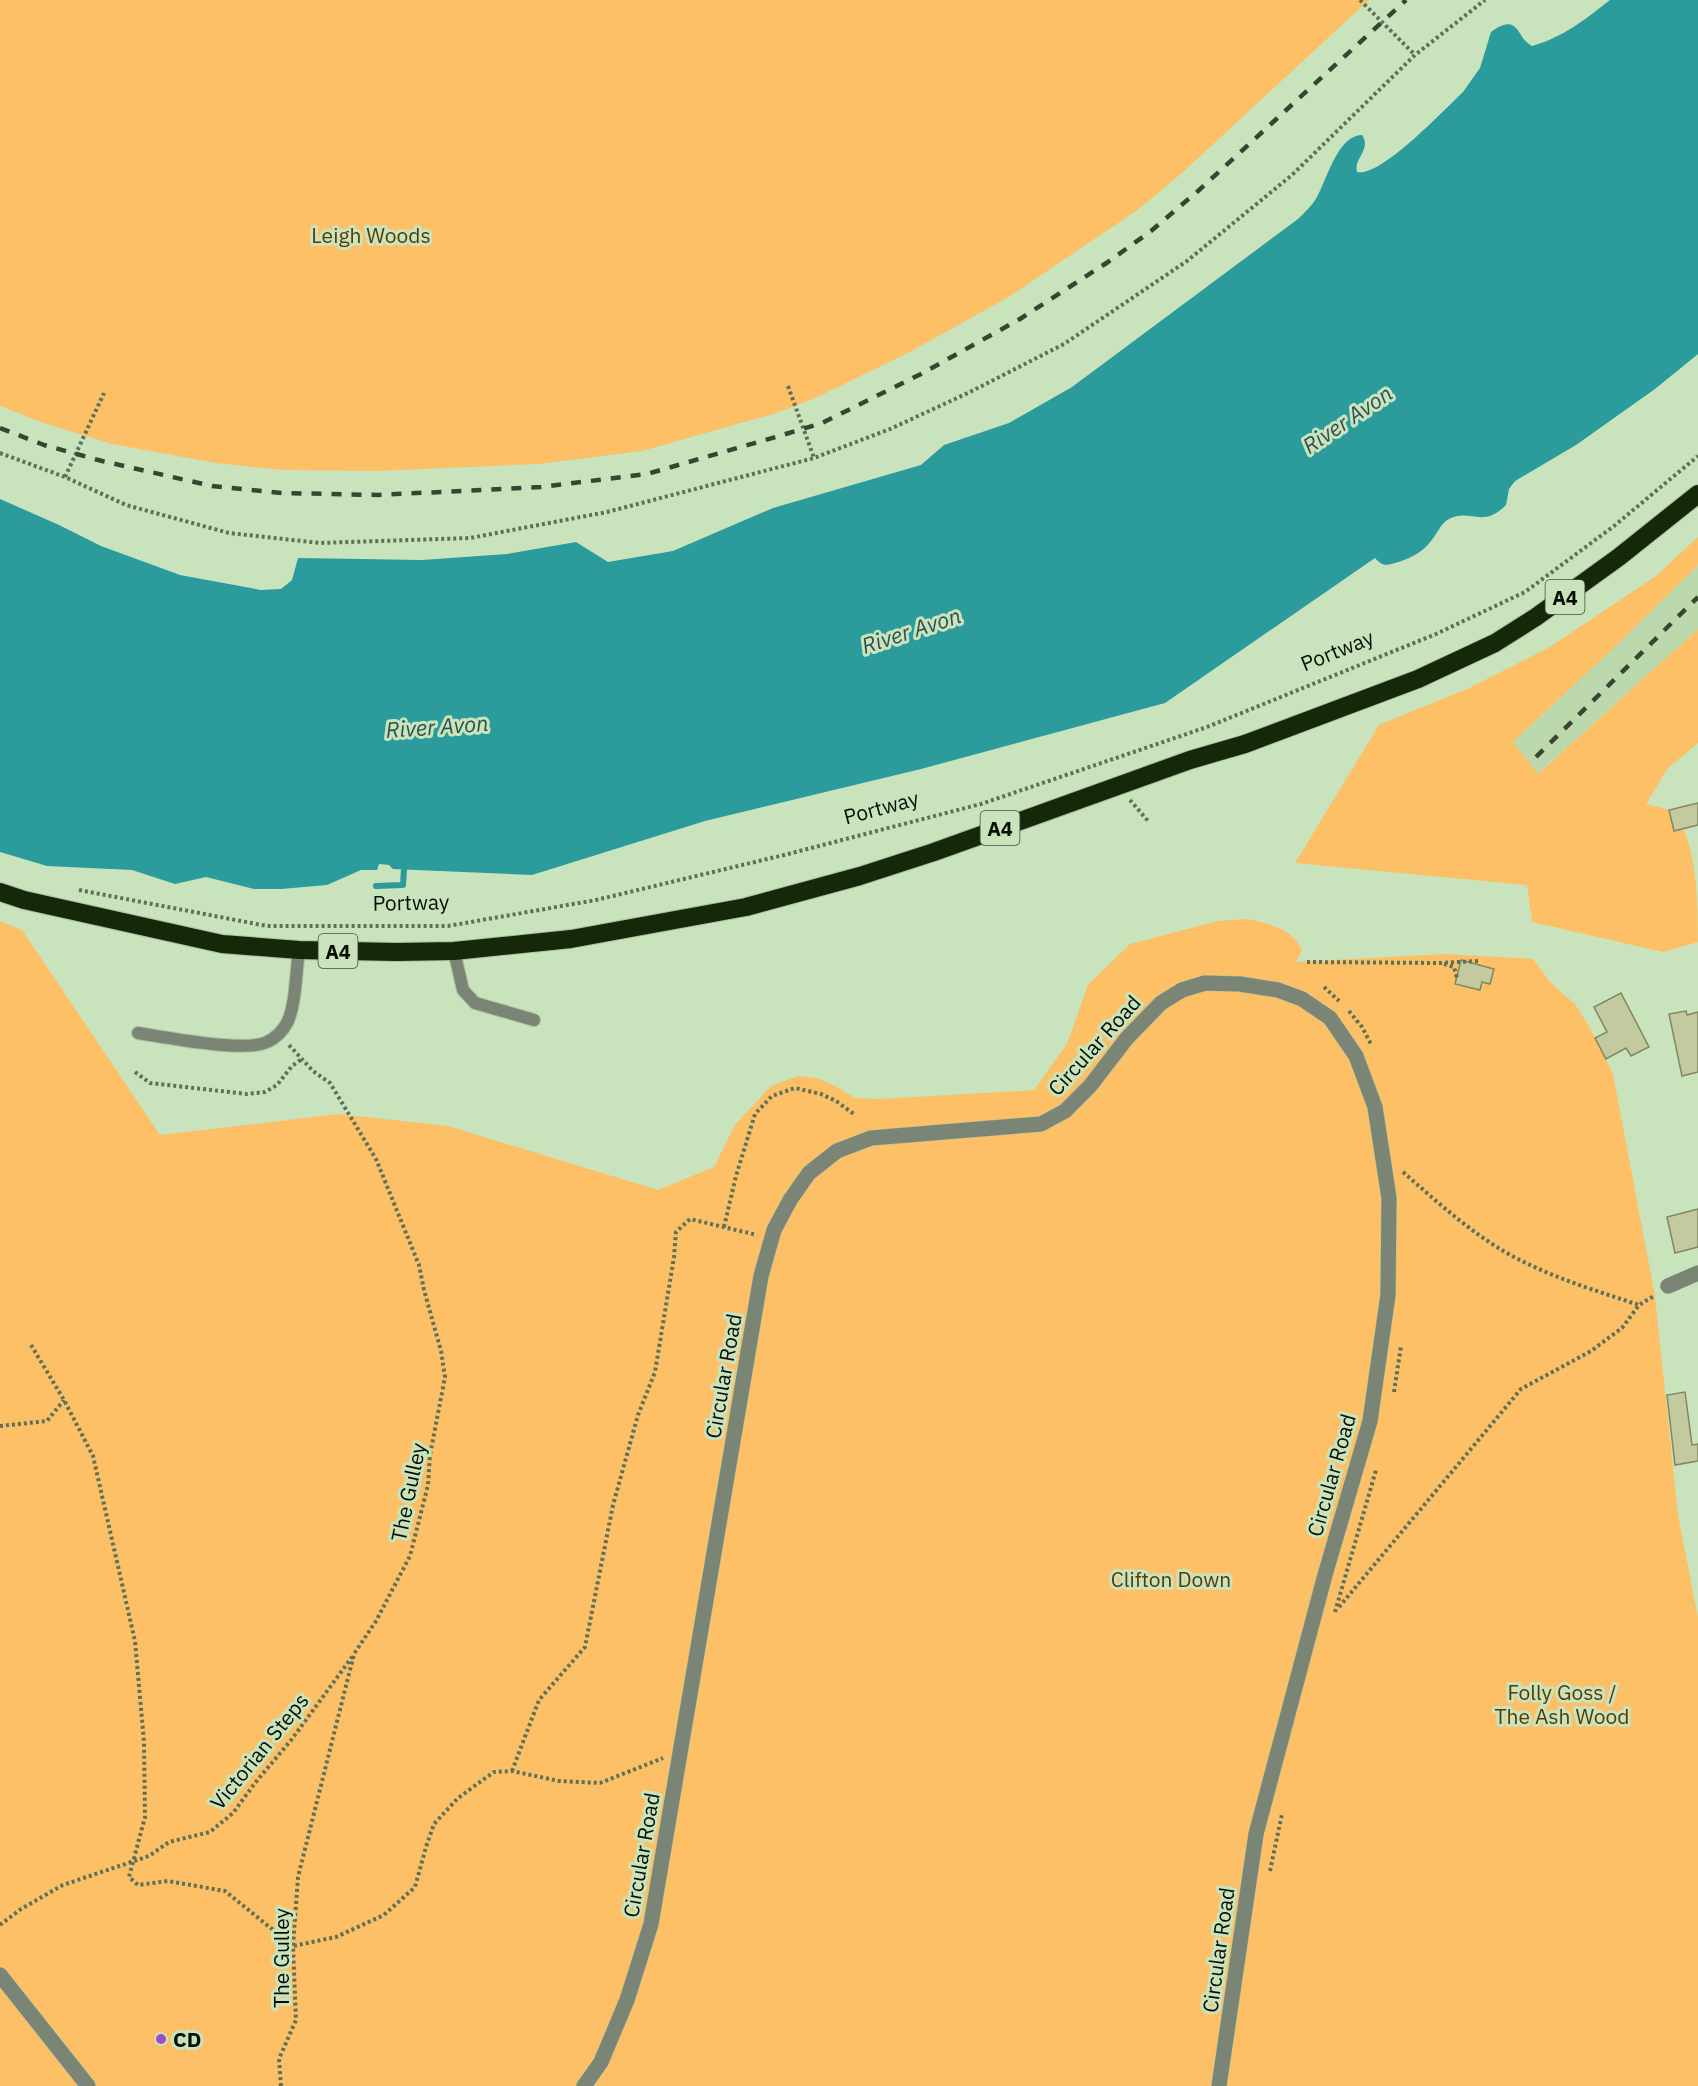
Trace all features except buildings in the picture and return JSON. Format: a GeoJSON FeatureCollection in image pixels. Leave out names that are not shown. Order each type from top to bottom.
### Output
{"type":"FeatureCollection","features":[{"type":"Feature","properties":{"kind":"highway","name":"A4"},"geometry":{"type":"LineString","coordinates":[[0,892],[24,900],[222,944],[299,950],[454,951],[571,939],[746,907],[860,876],[934,852],[1190,760],[1245,744],[1418,679],[1495,643],[1610,564],[1698,494]]}},
{"type":"Feature","properties":{"kind":"street","name":"Circular Road"},"geometry":{"type":"LineString","coordinates":[[584,2086],[601,2062],[627,2000],[651,1924],[761,1276],[774,1230],[790,1200],[808,1173],[827,1158],[837,1151],[872,1138],[1041,1124],[1065,1111],[1074,1103],[1127,1038],[1161,1003],[1182,990],[1206,983],[1240,984],[1278,990],[1302,999],[1330,1018],[1356,1056],[1375,1107],[1389,1198],[1388,1295],[1370,1421],[1325,1575],[1256,1834],[1219,2086]]}},
{"type":"Feature","properties":{"kind":"street"},"geometry":{"type":"LineString","coordinates":[[1668,1286],[1698,1273]]}},
{"type":"Feature","properties":{"kind":"street"},"geometry":{"type":"LineString","coordinates":[[0,1975],[88,2086]]}},
{"type":"Feature","properties":{"kind":"lane"},"geometry":{"type":"LineString","coordinates":[[138,1033],[203,1043],[265,1044],[280,1034],[290,1015],[299,950]]}},
{"type":"Feature","properties":{"kind":"lane"},"geometry":{"type":"LineString","coordinates":[[454,951],[463,990],[475,1003],[534,1020]]}},
{"type":"Feature","properties":{"kind":"path"},"geometry":{"type":"LineString","coordinates":[[1360,0],[1415,55]]}},
{"type":"Feature","properties":{"kind":"path"},"geometry":{"type":"LineString","coordinates":[[0,453],[65,477],[126,505],[229,533],[320,543],[470,538],[607,512],[814,458],[900,425],[1064,344],[1187,261],[1292,175],[1415,55],[1485,0]]}},
{"type":"Feature","properties":{"kind":"path"},"geometry":{"type":"LineString","coordinates":[[788,386],[814,458]]}},
{"type":"Feature","properties":{"kind":"path"},"geometry":{"type":"LineString","coordinates":[[65,477],[104,393]]}},
{"type":"Feature","properties":{"kind":"path","name":"Portway"},"geometry":{"type":"LineString","coordinates":[[76,890],[267,926],[448,926],[596,900],[784,855],[981,804],[1207,727],[1436,634],[1525,592],[1614,526],[1698,456]]}},
{"type":"Feature","properties":{"kind":"path"},"geometry":{"type":"LineString","coordinates":[[1307,962],[1478,961],[1478,964]]}},
{"type":"Feature","properties":{"kind":"path"},"geometry":{"type":"LineString","coordinates":[[1440,963],[1454,967],[1457,978]]}},
{"type":"Feature","properties":{"kind":"path","name":"The Gulley"},"geometry":{"type":"LineString","coordinates":[[280,1034],[316,1074],[330,1083],[376,1159],[420,1265],[445,1377],[430,1455],[428,1485],[410,1556],[376,1620],[354,1654],[298,1877],[293,1946],[296,2020],[279,2059],[281,2086]]}},
{"type":"Feature","properties":{"kind":"path"},"geometry":{"type":"LineString","coordinates":[[135,1072],[150,1083],[247,1094],[265,1092],[278,1085],[292,1066],[302,1059]]}},
{"type":"Feature","properties":{"kind":"path"},"geometry":{"type":"LineString","coordinates":[[724,1227],[736,1176],[756,1114],[772,1096],[795,1088],[821,1094],[854,1114]]}},
{"type":"Feature","properties":{"kind":"path"},"geometry":{"type":"LineString","coordinates":[[1403,1172],[1461,1223],[1506,1252],[1567,1281],[1639,1305]]}},
{"type":"Feature","properties":{"kind":"path"},"geometry":{"type":"LineString","coordinates":[[512,1771],[539,1700],[585,1647],[613,1505],[639,1415],[655,1372],[676,1232],[690,1219],[758,1235]]}},
{"type":"Feature","properties":{"kind":"path"},"geometry":{"type":"LineString","coordinates":[[1336,1610],[1521,1389],[1591,1351],[1622,1328],[1639,1305],[1662,1293],[1668,1286]]}},
{"type":"Feature","properties":{"kind":"path"},"geometry":{"type":"LineString","coordinates":[[31,1345],[64,1400],[93,1456],[135,1641],[144,1743],[145,1817],[129,1877],[138,1885],[168,1881],[225,1891],[293,1946],[336,1938],[384,1915],[415,1887],[434,1824],[458,1798],[494,1772],[512,1771],[559,1781],[600,1783],[663,1758]]}},
{"type":"Feature","properties":{"kind":"path"},"geometry":{"type":"LineString","coordinates":[[0,1426],[47,1421],[64,1400]]}},
{"type":"Feature","properties":{"kind":"path","name":"Victorian Steps"},"geometry":{"type":"LineString","coordinates":[[0,1925],[21,1909],[63,1885],[149,1856],[169,1842],[210,1832],[233,1813],[292,1740],[354,1654]]}},
{"type":"Feature","properties":{"kind":"shaded area"},"geometry":{"type":"Polygon","coordinates":[[[1698,565],[1698,629],[1537,774],[1513,742],[1698,565]]]}},
{"type":"Feature","properties":{"kind":"green space","name":"Leigh Woods"},"geometry":{"type":"Polygon","coordinates":[[[0,0],[1369,0],[1182,173],[1136,211],[1007,298],[910,352],[811,400],[773,414],[642,451],[539,464],[377,471],[283,470],[216,463],[112,444],[44,423],[0,406],[0,0]]]}},
{"type":"Feature","properties":{"kind":"green space"},"geometry":{"type":"Polygon","coordinates":[[[1698,537],[1698,565],[1513,742],[1538,774],[1698,629],[1698,743],[1668,768],[1646,804],[1668,810],[1678,820],[1685,834],[1694,870],[1698,909],[1698,942],[1663,952],[1532,922],[1527,885],[1295,863],[1379,725],[1469,688],[1550,647],[1656,576],[1698,537]]]}},
{"type":"Feature","properties":{"kind":"green space","name":"Clifton Down"},"geometry":{"type":"Polygon","coordinates":[[[1248,919],[1280,928],[1293,937],[1302,950],[1296,962],[1443,954],[1533,959],[1551,983],[1575,1004],[1589,1026],[1613,1074],[1655,1296],[1678,1515],[1698,1618],[1698,2086],[0,2086],[0,921],[22,930],[160,1135],[338,1114],[448,1126],[658,1190],[714,1167],[735,1125],[771,1086],[798,1076],[817,1078],[855,1098],[879,1099],[1034,1090],[1067,1044],[1088,985],[1130,944],[1218,921],[1248,919]]]}},
{"type":"Feature","properties":{"kind":"water","name":"River Avon"},"geometry":{"type":"Polygon","coordinates":[[[1610,0],[1698,0],[1698,354],[1655,389],[1576,445],[1515,481],[1509,489],[1506,505],[1498,512],[1483,517],[1457,516],[1449,519],[1424,549],[1405,560],[1387,565],[1375,558],[1165,703],[921,769],[705,821],[532,875],[393,869],[389,865],[379,864],[377,870],[361,870],[327,885],[254,889],[206,877],[175,884],[132,870],[47,866],[0,852],[0,499],[101,546],[180,575],[261,590],[281,589],[292,580],[298,558],[422,560],[507,554],[576,542],[608,562],[673,551],[773,508],[921,465],[944,445],[1009,423],[1072,387],[1298,219],[1315,200],[1334,159],[1346,142],[1362,135],[1364,140],[1364,149],[1356,167],[1357,172],[1367,171],[1381,165],[1396,154],[1463,92],[1480,68],[1491,32],[1500,26],[1512,25],[1532,46],[1564,33],[1610,0]]]}},
{"type":"Feature","properties":{"kind":"waterway"},"geometry":{"type":"LineString","coordinates":[[376,886],[403,885],[404,869]]}},
{"type":"Feature","properties":{"kind":"railway"},"geometry":{"type":"LineString","coordinates":[[0,428],[44,445],[102,461],[212,486],[282,493],[378,495],[541,487],[647,474],[822,423],[921,374],[1020,319],[1151,231],[1198,191],[1406,0]]}},
{"type":"Feature","properties":{"kind":"railway"},"geometry":{"type":"LineString","coordinates":[[1536,757],[1698,597]]}},
{"type":"Feature","properties":{"kind":"place","name":"CD"},"geometry":{"type":"Point","coordinates":[161,2039]}},
{"type":"Feature","properties":{"kind":"park label","name":"Folly Goss / The Ash Wood"},"geometry":{"type":"Point","coordinates":[1562,1704]}}]}
